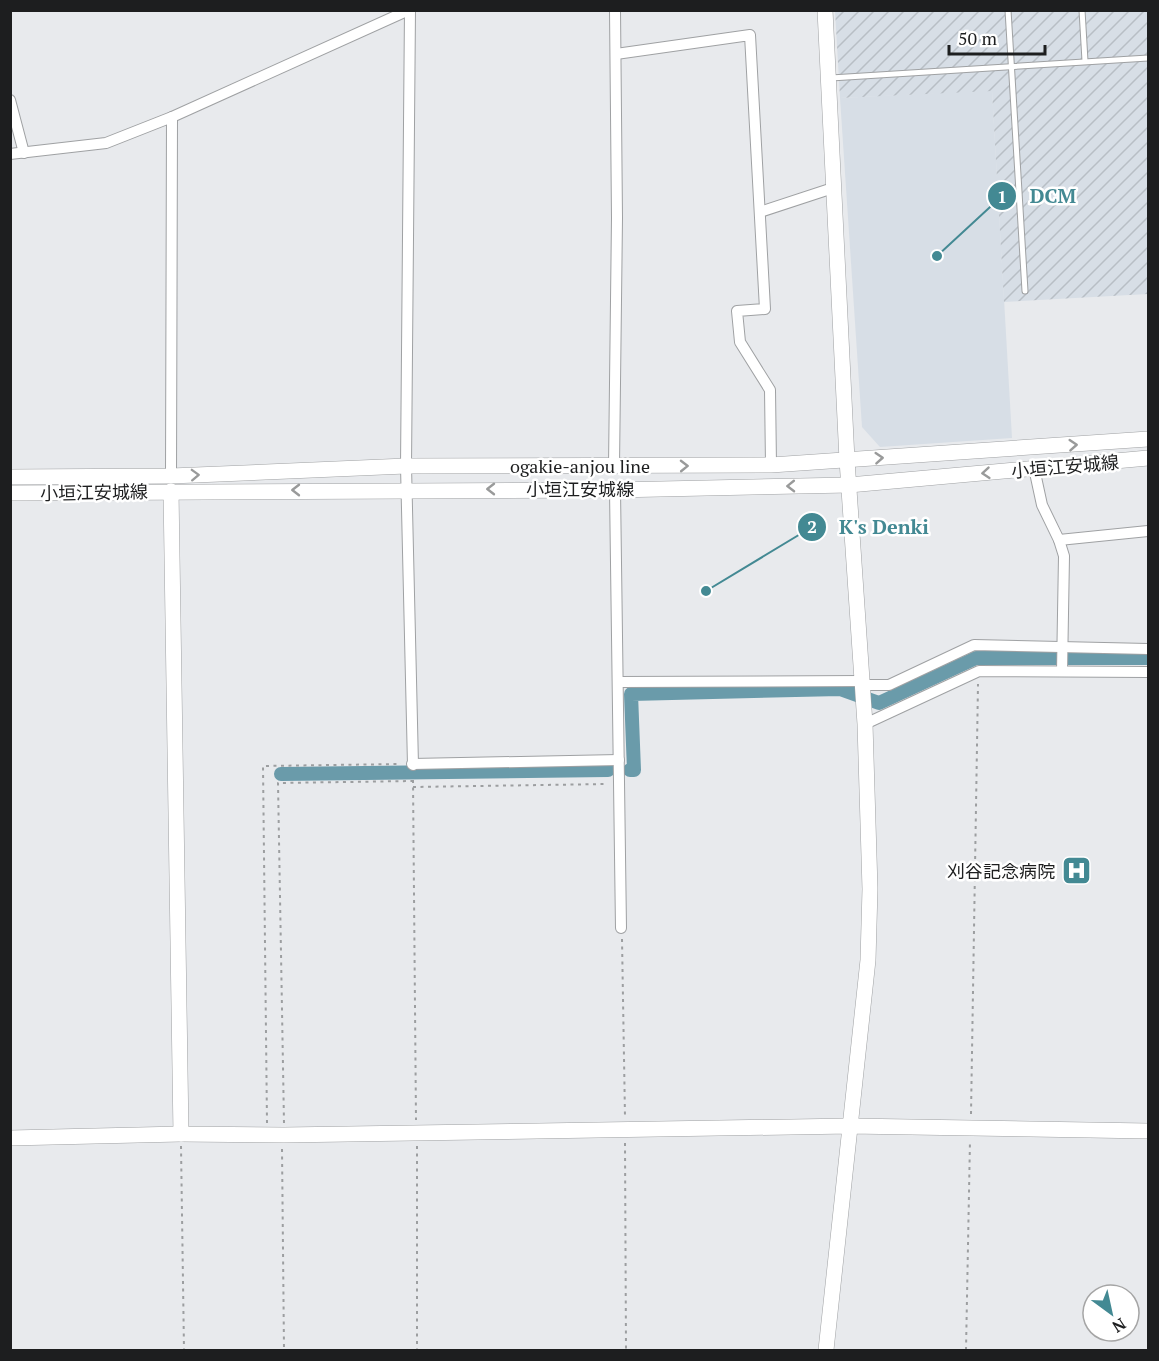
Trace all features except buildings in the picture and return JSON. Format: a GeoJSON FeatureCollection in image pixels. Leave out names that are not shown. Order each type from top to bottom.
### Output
{"type":"FeatureCollection","features":[{"type":"Feature","properties":{"kind":"street"},"geometry":{"type":"LineString","coordinates":[[10,154],[106,143],[172,117],[410,10],[406,489],[412,764],[619,760]]}},
{"type":"Feature","properties":{"kind":"street"},"geometry":{"type":"LineString","coordinates":[[614,466],[617,218],[615,10]]}},
{"type":"Feature","properties":{"kind":"street"},"geometry":{"type":"LineString","coordinates":[[825,10],[847,460],[865,723],[870,889],[868,960],[826,1350]]}},
{"type":"Feature","properties":{"kind":"street"},"geometry":{"type":"LineString","coordinates":[[616,54],[750,35],[765,309],[737,311],[740,342],[770,390],[771,465]]}},
{"type":"Feature","properties":{"kind":"street"},"geometry":{"type":"LineString","coordinates":[[10,100],[24,153]]}},
{"type":"Feature","properties":{"kind":"street"},"geometry":{"type":"LineString","coordinates":[[172,117],[171,484],[181,1134]]}},
{"type":"Feature","properties":{"kind":"street"},"geometry":{"type":"LineString","coordinates":[[760,212],[833,188]]}},
{"type":"Feature","properties":{"kind":"street","name":"ogakie-anjou line"},"geometry":{"type":"LineString","coordinates":[[10,477],[171,484],[406,466],[771,465],[1149,439]]}},
{"type":"Feature","properties":{"kind":"street","name":"小垣江安城線"},"geometry":{"type":"LineString","coordinates":[[10,493],[171,484],[406,489],[615,490],[849,485],[1149,458]]}},
{"type":"Feature","properties":{"kind":"street"},"geometry":{"type":"LineString","coordinates":[[1034,468],[1042,505],[1064,556],[1062,671]]}},
{"type":"Feature","properties":{"kind":"street"},"geometry":{"type":"LineString","coordinates":[[615,490],[621,928]]}},
{"type":"Feature","properties":{"kind":"street"},"geometry":{"type":"LineString","coordinates":[[1059,540],[1149,531]]}},
{"type":"Feature","properties":{"kind":"street"},"geometry":{"type":"LineString","coordinates":[[619,682],[889,685],[974,645],[1149,649]]}},
{"type":"Feature","properties":{"kind":"street"},"geometry":{"type":"LineString","coordinates":[[865,723],[979,671],[1149,672]]}},
{"type":"Feature","properties":{"kind":"street"},"geometry":{"type":"LineString","coordinates":[[10,1138],[850,1126],[1149,1131]]}},
{"type":"Feature","properties":{"kind":"lane"},"geometry":{"type":"LineString","coordinates":[[1008,10],[1025,291]]}},
{"type":"Feature","properties":{"kind":"lane"},"geometry":{"type":"LineString","coordinates":[[1082,10],[1085,61]]}},
{"type":"Feature","properties":{"kind":"lane"},"geometry":{"type":"LineString","coordinates":[[829,78],[1149,58]]}},
{"type":"Feature","properties":{"kind":"path"},"geometry":{"type":"LineString","coordinates":[[966,1350],[979,671]]}},
{"type":"Feature","properties":{"kind":"path"},"geometry":{"type":"LineString","coordinates":[[267,1135],[263,766],[412,764]]}},
{"type":"Feature","properties":{"kind":"path"},"geometry":{"type":"LineString","coordinates":[[284,1350],[282,1156],[284,1135],[278,783],[413,780],[417,1350]]}},
{"type":"Feature","properties":{"kind":"path"},"geometry":{"type":"LineString","coordinates":[[413,787],[619,784]]}},
{"type":"Feature","properties":{"kind":"path"},"geometry":{"type":"LineString","coordinates":[[181,1134],[184,1350]]}},
{"type":"Feature","properties":{"kind":"shaded area"},"geometry":{"type":"Polygon","coordinates":[[[835,11],[1148,11],[1148,294],[1004,302],[992,91],[840,98],[835,11]]]}},
{"type":"Feature","properties":{"kind":"shaded area"},"geometry":{"type":"Polygon","coordinates":[[[992,90],[1012,438],[880,447],[862,427],[840,98],[992,90]]]}},
{"type":"Feature","properties":{"kind":"waterway"},"geometry":{"type":"LineString","coordinates":[[630,770],[634,770],[631,694],[840,689],[879,703],[976,658],[1148,658]]}},
{"type":"Feature","properties":{"kind":"waterway"},"geometry":{"type":"LineString","coordinates":[[281,774],[608,770]]}},
{"type":"Feature","properties":{"kind":"place","name":"DCM"},"geometry":{"type":"Point","coordinates":[937,256]}},
{"type":"Feature","properties":{"kind":"place","name":"K's Denki"},"geometry":{"type":"Point","coordinates":[706,591]}},
{"type":"Feature","properties":{"kind":"place","name":"刈谷記念病院"},"geometry":{"type":"Point","coordinates":[1076,871]}}]}
